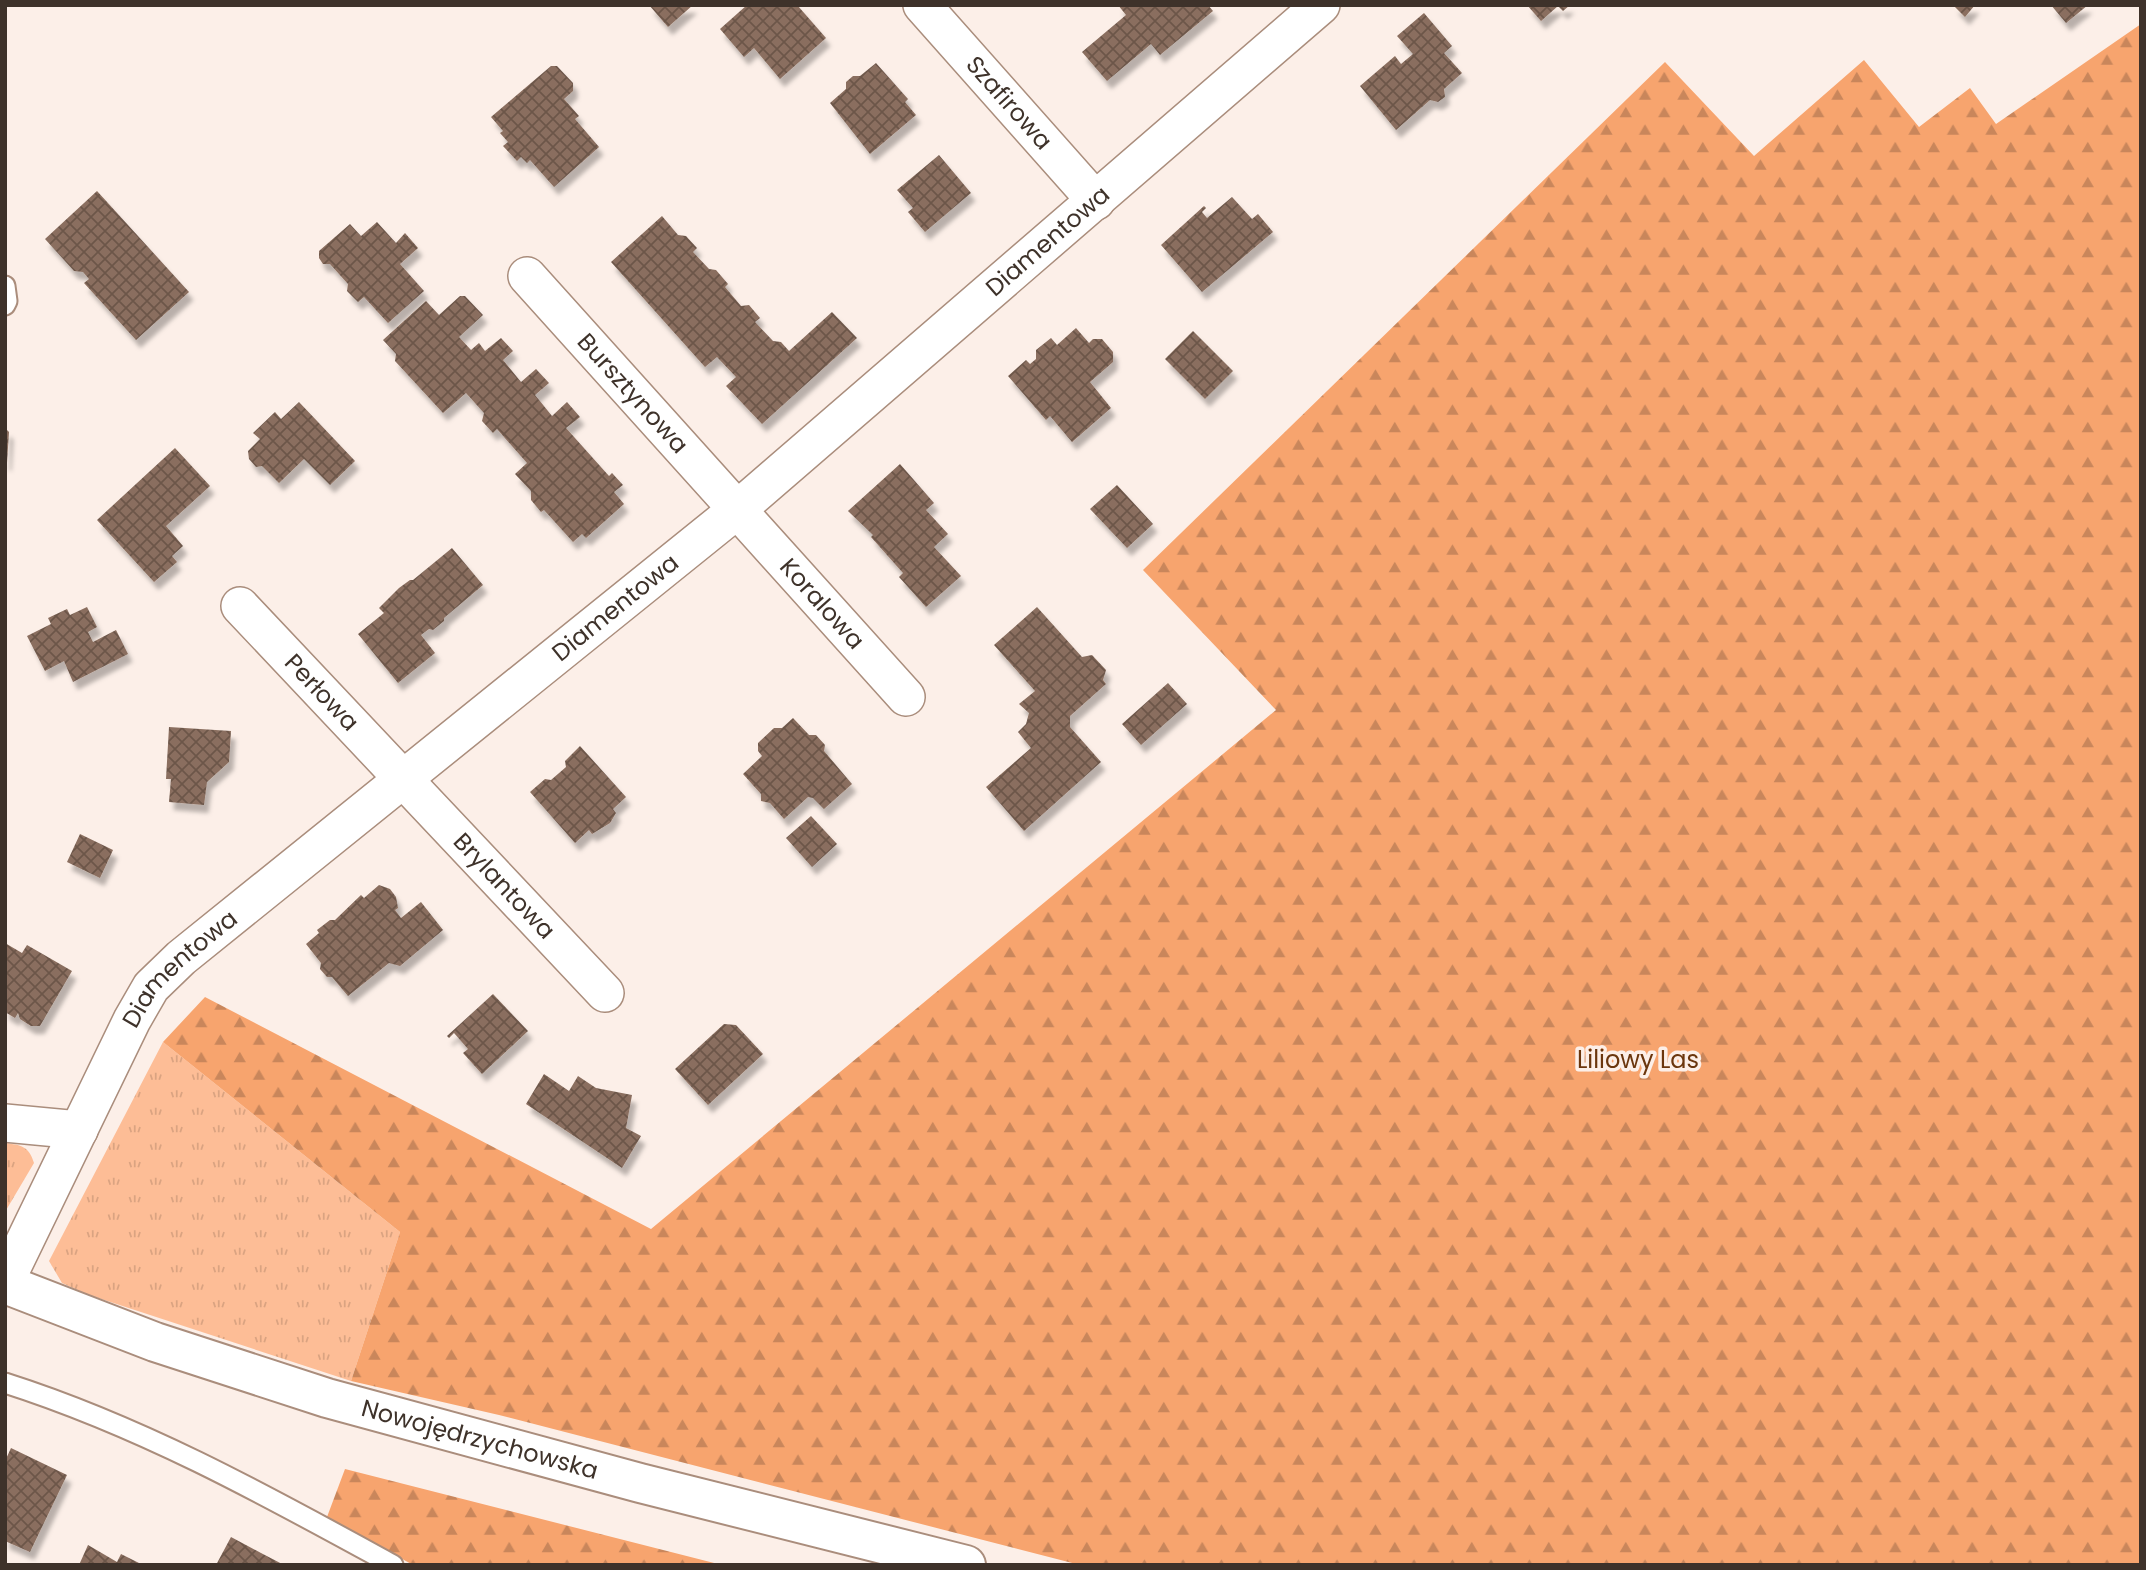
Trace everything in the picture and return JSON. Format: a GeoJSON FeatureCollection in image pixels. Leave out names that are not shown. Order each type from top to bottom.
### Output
{"type":"FeatureCollection","features":[{"type":"Feature","properties":{"kind":"street","name":"Szafirowa"},"geometry":{"type":"LineString","coordinates":[[922,5],[1097,201]]}},
{"type":"Feature","properties":{"kind":"street","name":"Diamentowa"},"geometry":{"type":"LineString","coordinates":[[5,1283],[132,1020],[151,987],[181,958],[738,509],[1321,5]]}},
{"type":"Feature","properties":{"kind":"street","name":"Bursztynowa"},"geometry":{"type":"LineString","coordinates":[[527,276],[738,509]]}},
{"type":"Feature","properties":{"kind":"street","name":"Koralowa"},"geometry":{"type":"LineString","coordinates":[[738,509],[906,698]]}},
{"type":"Feature","properties":{"kind":"street","name":"Perłowa"},"geometry":{"type":"LineString","coordinates":[[240,606],[403,779]]}},
{"type":"Feature","properties":{"kind":"street","name":"Brylantowa"},"geometry":{"type":"LineString","coordinates":[[403,779],[605,993]]}},
{"type":"Feature","properties":{"kind":"street"},"geometry":{"type":"LineString","coordinates":[[5,1123],[79,1130]]}},
{"type":"Feature","properties":{"kind":"street","name":"Nowojędrzychowska"},"geometry":{"type":"LineString","coordinates":[[5,1283],[155,1342],[327,1398],[640,1483],[966,1565]]}},
{"type":"Feature","properties":{"kind":"lane"},"geometry":{"type":"LineString","coordinates":[[5,286],[5,305]]}},
{"type":"Feature","properties":{"kind":"lane"},"geometry":{"type":"LineString","coordinates":[[5,1383],[128,1429],[204,1464],[393,1565]]}},
{"type":"Feature","properties":{"kind":"green space","name":"Liliowy Las"},"geometry":{"type":"Polygon","coordinates":[[[2141,24],[2141,1565],[1080,1565],[499,1415],[351,1381],[400,1232],[163,1042],[205,997],[651,1229],[1276,710],[1143,570],[1665,62],[1754,156],[1864,60],[1919,127],[1970,88],[1996,124],[2141,24]]]}},
{"type":"Feature","properties":{"kind":"green space"},"geometry":{"type":"Polygon","coordinates":[[[163,1042],[400,1232],[351,1381],[86,1294],[62,1283],[49,1261],[163,1042]]]}},
{"type":"Feature","properties":{"kind":"green space"},"geometry":{"type":"Polygon","coordinates":[[[5,1143],[24,1147],[34,1163],[5,1212],[5,1143]]]}},
{"type":"Feature","properties":{"kind":"green space"},"geometry":{"type":"Polygon","coordinates":[[[345,1469],[722,1565],[413,1565],[327,1517],[345,1469]]]}},
{"type":"Feature","properties":{"kind":"building"},"geometry":{"type":"Polygon","coordinates":[[[649,5],[693,5],[668,27],[649,5]]]}},
{"type":"Feature","properties":{"kind":"building"},"geometry":{"type":"Polygon","coordinates":[[[747,5],[798,6],[826,38],[780,79],[754,48],[744,57],[720,29],[747,5]]]}},
{"type":"Feature","properties":{"kind":"building"},"geometry":{"type":"Polygon","coordinates":[[[1118,5],[1208,5],[1213,11],[1160,55],[1151,44],[1107,81],[1082,52],[1126,15],[1118,5]]]}},
{"type":"Feature","properties":{"kind":"building"},"geometry":{"type":"Polygon","coordinates":[[[1527,5],[1570,5],[1563,11],[1558,6],[1541,21],[1527,5]]]}},
{"type":"Feature","properties":{"kind":"building"},"geometry":{"type":"Polygon","coordinates":[[[1953,5],[1975,5],[1965,17],[1953,5]]]}},
{"type":"Feature","properties":{"kind":"building"},"geometry":{"type":"Polygon","coordinates":[[[2051,5],[2088,5],[2066,23],[2051,5]]]}},
{"type":"Feature","properties":{"kind":"building"},"geometry":{"type":"Polygon","coordinates":[[[1424,13],[1452,46],[1444,53],[1462,73],[1444,89],[1445,97],[1438,102],[1430,100],[1396,130],[1360,86],[1395,56],[1401,64],[1413,54],[1397,36],[1424,13]]]}},
{"type":"Feature","properties":{"kind":"building"},"geometry":{"type":"Polygon","coordinates":[[[876,63],[908,99],[905,102],[916,115],[870,154],[830,103],[846,89],[846,82],[853,76],[860,76],[876,63]]]}},
{"type":"Feature","properties":{"kind":"building"},"geometry":{"type":"Polygon","coordinates":[[[551,66],[557,66],[573,83],[573,91],[564,99],[579,116],[575,119],[599,147],[554,187],[530,160],[527,163],[521,157],[517,161],[503,146],[508,142],[491,117],[551,66]]]}},
{"type":"Feature","properties":{"kind":"building"},"geometry":{"type":"Polygon","coordinates":[[[939,155],[971,193],[925,232],[908,212],[913,208],[897,190],[939,155]]]}},
{"type":"Feature","properties":{"kind":"building"},"geometry":{"type":"Polygon","coordinates":[[[97,191],[189,292],[136,340],[84,283],[89,279],[83,272],[74,271],[45,239],[97,191]]]}},
{"type":"Feature","properties":{"kind":"building"},"geometry":{"type":"Polygon","coordinates":[[[1232,197],[1252,219],[1258,214],[1273,232],[1202,292],[1161,245],[1204,206],[1206,208],[1202,212],[1207,218],[1232,197]]]}},
{"type":"Feature","properties":{"kind":"building"},"geometry":{"type":"Polygon","coordinates":[[[662,216],[678,235],[686,236],[697,248],[693,252],[709,269],[716,270],[728,284],[725,287],[741,306],[749,305],[760,318],[755,322],[773,341],[781,342],[789,351],[832,312],[857,338],[762,424],[726,386],[736,377],[717,357],[705,367],[611,262],[662,216]]]}},
{"type":"Feature","properties":{"kind":"building"},"geometry":{"type":"Polygon","coordinates":[[[377,222],[396,243],[405,233],[418,248],[400,264],[424,291],[388,323],[364,297],[358,302],[347,291],[348,284],[330,264],[323,264],[319,258],[319,251],[350,224],[361,236],[377,222]]]}},
{"type":"Feature","properties":{"kind":"building"},"geometry":{"type":"Polygon","coordinates":[[[460,296],[465,296],[483,315],[459,337],[471,350],[479,343],[485,351],[501,338],[513,351],[503,360],[521,382],[536,369],[549,383],[535,395],[552,416],[567,402],[580,417],[566,428],[609,476],[612,473],[623,485],[614,492],[624,504],[586,538],[582,534],[573,542],[544,510],[541,512],[531,500],[531,491],[515,474],[527,463],[497,429],[493,433],[482,421],[484,413],[466,393],[443,413],[395,361],[396,354],[383,340],[426,301],[439,315],[460,296]]]}},
{"type":"Feature","properties":{"kind":"building"},"geometry":{"type":"Polygon","coordinates":[[[1076,328],[1089,343],[1093,339],[1102,339],[1113,352],[1113,362],[1090,382],[1111,408],[1072,442],[1050,416],[1046,420],[1008,376],[1026,360],[1030,364],[1036,359],[1036,350],[1051,338],[1057,345],[1076,328]]]}},
{"type":"Feature","properties":{"kind":"building"},"geometry":{"type":"Polygon","coordinates":[[[1193,331],[1233,371],[1205,399],[1165,359],[1193,331]]]}},
{"type":"Feature","properties":{"kind":"building"},"geometry":{"type":"Polygon","coordinates":[[[299,402],[355,461],[330,485],[304,459],[279,483],[262,466],[256,467],[249,459],[248,451],[260,439],[253,433],[275,412],[281,419],[299,402]]]}},
{"type":"Feature","properties":{"kind":"building"},"geometry":{"type":"Polygon","coordinates":[[[5,428],[9,432],[7,463],[5,463],[5,428]]]}},
{"type":"Feature","properties":{"kind":"building"},"geometry":{"type":"Polygon","coordinates":[[[175,448],[210,486],[166,526],[183,546],[172,556],[177,562],[154,582],[97,520],[175,448]]]}},
{"type":"Feature","properties":{"kind":"building"},"geometry":{"type":"Polygon","coordinates":[[[900,464],[934,503],[926,510],[948,534],[934,547],[961,576],[926,607],[899,577],[903,573],[871,537],[873,535],[848,511],[900,464]]]}},
{"type":"Feature","properties":{"kind":"building"},"geometry":{"type":"Polygon","coordinates":[[[1117,485],[1153,524],[1127,548],[1090,509],[1117,485]]]}},
{"type":"Feature","properties":{"kind":"building"},"geometry":{"type":"Polygon","coordinates":[[[452,548],[483,585],[433,630],[429,629],[421,635],[435,653],[398,683],[358,634],[384,613],[379,608],[399,588],[452,548]]]}},
{"type":"Feature","properties":{"kind":"building"},"geometry":{"type":"Polygon","coordinates":[[[87,607],[97,627],[88,632],[93,642],[116,630],[128,654],[73,682],[64,661],[45,671],[27,636],[51,624],[48,618],[67,609],[70,615],[87,607]]]}},
{"type":"Feature","properties":{"kind":"building"},"geometry":{"type":"Polygon","coordinates":[[[1037,607],[1082,657],[1092,655],[1106,670],[1103,680],[1106,684],[1070,716],[1070,727],[1101,762],[1024,831],[986,787],[1031,748],[1018,732],[1026,724],[1029,713],[1019,704],[1035,691],[994,645],[1037,607]]]}},
{"type":"Feature","properties":{"kind":"building"},"geometry":{"type":"Polygon","coordinates":[[[1168,683],[1187,704],[1141,745],[1122,724],[1168,683]]]}},
{"type":"Feature","properties":{"kind":"building"},"geometry":{"type":"Polygon","coordinates":[[[793,718],[809,735],[816,735],[825,745],[824,751],[852,784],[824,809],[813,798],[808,797],[784,819],[770,803],[761,801],[761,794],[743,774],[762,756],[758,751],[758,743],[774,728],[782,728],[793,718]]]}},
{"type":"Feature","properties":{"kind":"building"},"geometry":{"type":"Polygon","coordinates":[[[169,727],[231,731],[229,762],[207,782],[204,805],[169,802],[171,779],[166,779],[169,727]]]}},
{"type":"Feature","properties":{"kind":"building"},"geometry":{"type":"Polygon","coordinates":[[[580,746],[626,797],[613,809],[616,813],[610,823],[592,834],[589,830],[575,843],[530,792],[545,779],[551,780],[566,767],[565,761],[580,746]]]}},
{"type":"Feature","properties":{"kind":"building"},"geometry":{"type":"Polygon","coordinates":[[[811,816],[837,844],[812,867],[786,838],[811,816]]]}},
{"type":"Feature","properties":{"kind":"building"},"geometry":{"type":"Polygon","coordinates":[[[80,834],[113,850],[100,878],[67,862],[80,834]]]}},
{"type":"Feature","properties":{"kind":"building"},"geometry":{"type":"Polygon","coordinates":[[[379,885],[390,889],[396,897],[398,908],[395,910],[401,918],[421,902],[443,930],[400,966],[389,963],[348,996],[332,977],[327,977],[320,969],[321,963],[306,944],[319,933],[317,930],[330,920],[335,920],[361,895],[364,898],[379,885]]]}},
{"type":"Feature","properties":{"kind":"building"},"geometry":{"type":"Polygon","coordinates":[[[5,943],[22,953],[27,945],[72,971],[40,1026],[31,1026],[20,1019],[18,1013],[15,1018],[5,1012],[5,943]]]}},
{"type":"Feature","properties":{"kind":"building"},"geometry":{"type":"Polygon","coordinates":[[[493,994],[528,1031],[482,1074],[463,1053],[468,1049],[454,1033],[449,1038],[447,1036],[493,994]]]}},
{"type":"Feature","properties":{"kind":"building"},"geometry":{"type":"Polygon","coordinates":[[[724,1024],[736,1025],[763,1054],[708,1105],[675,1069],[724,1024]]]}},
{"type":"Feature","properties":{"kind":"building"},"geometry":{"type":"Polygon","coordinates":[[[544,1074],[569,1091],[578,1076],[596,1088],[632,1095],[626,1128],[641,1136],[622,1168],[526,1104],[544,1074]]]}},
{"type":"Feature","properties":{"kind":"building"},"geometry":{"type":"Polygon","coordinates":[[[11,1448],[67,1475],[30,1552],[5,1541],[5,1461],[11,1448]]]}},
{"type":"Feature","properties":{"kind":"building"},"geometry":{"type":"Polygon","coordinates":[[[231,1537],[261,1553],[284,1565],[216,1565],[231,1537]]]}},
{"type":"Feature","properties":{"kind":"building"},"geometry":{"type":"Polygon","coordinates":[[[88,1545],[117,1562],[121,1554],[143,1565],[79,1565],[88,1545]]]}}]}
